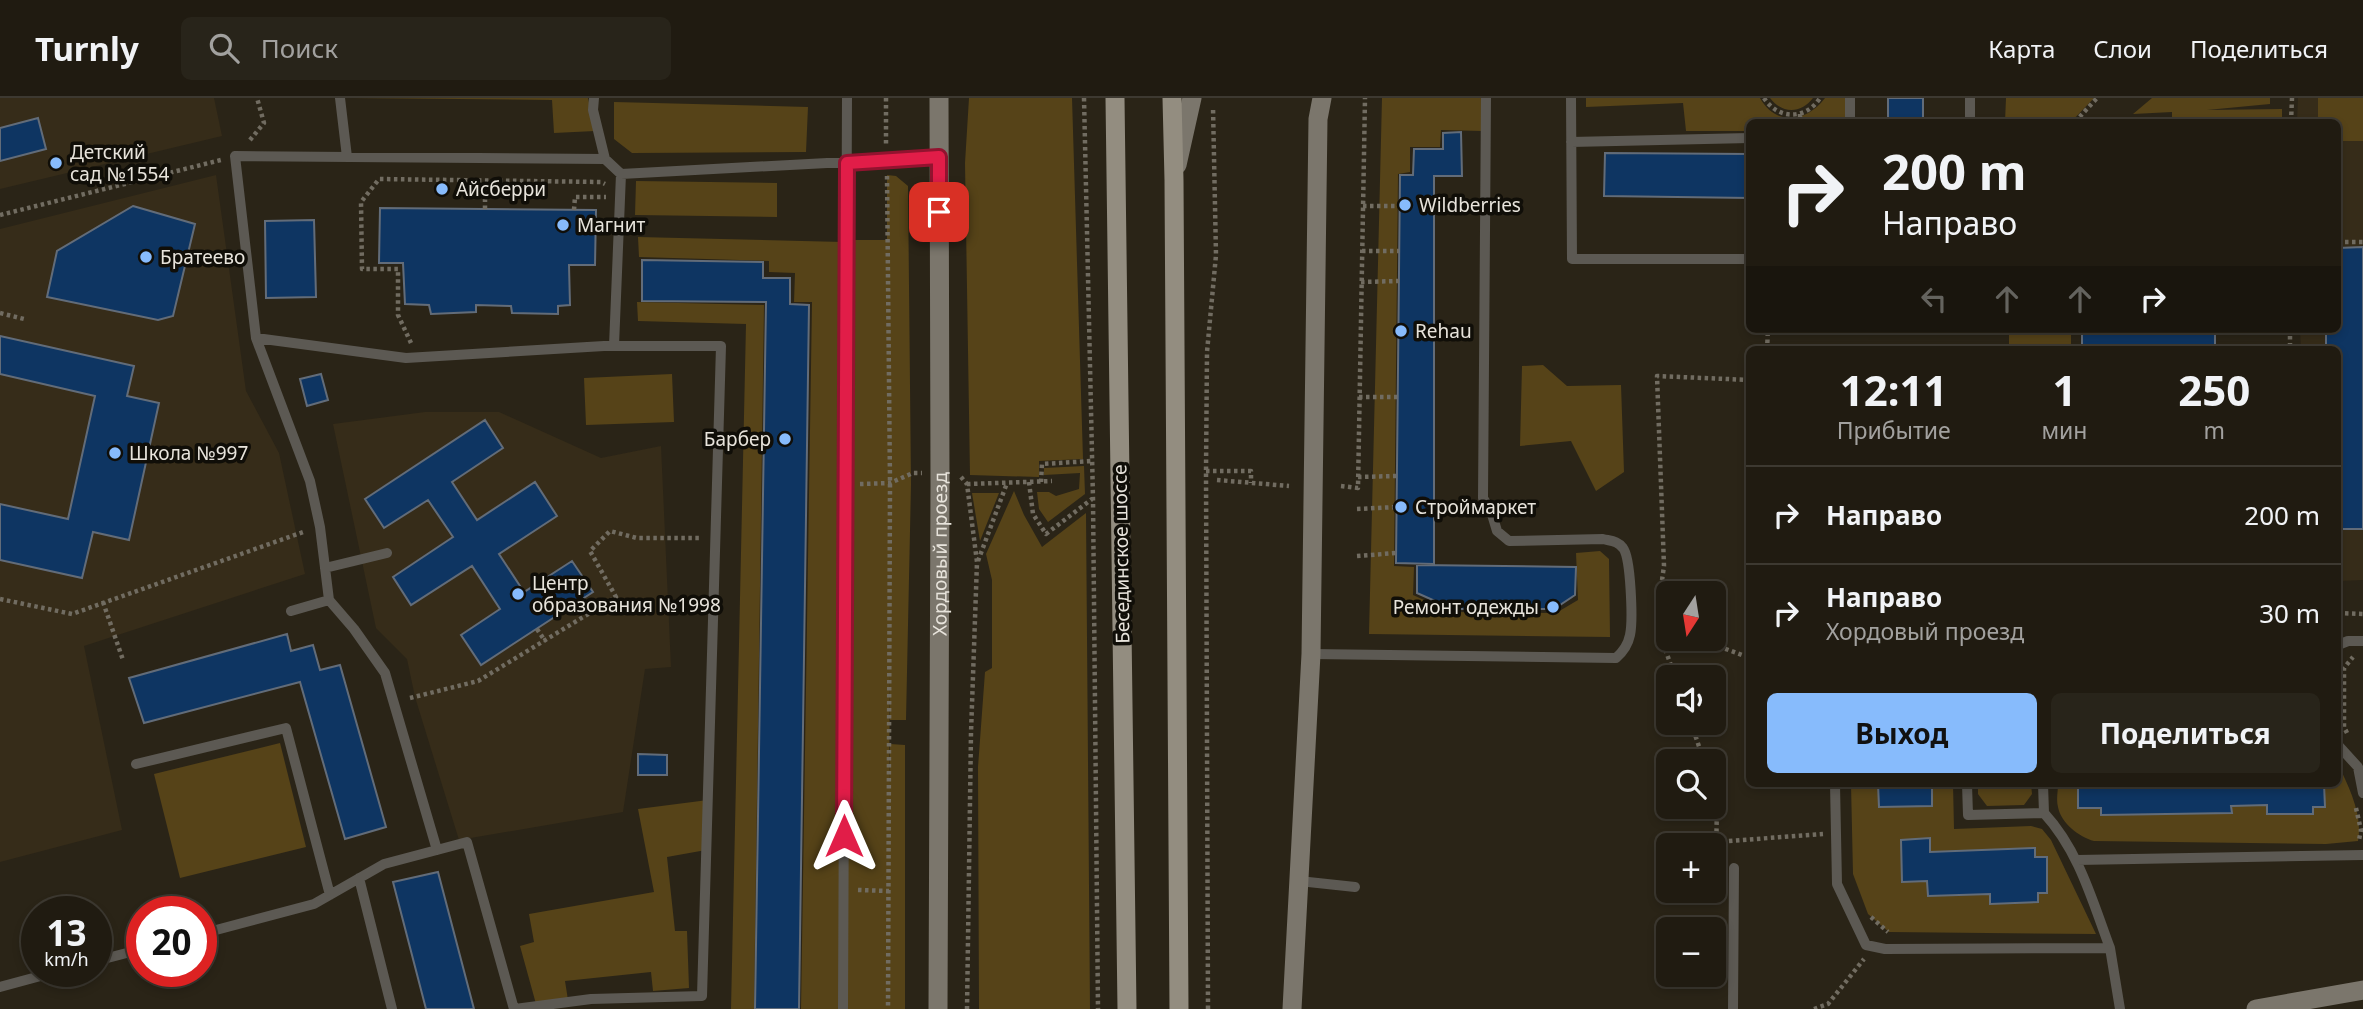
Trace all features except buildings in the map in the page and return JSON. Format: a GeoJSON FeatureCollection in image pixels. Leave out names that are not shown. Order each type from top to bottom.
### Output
{"type":"FeatureCollection","features":[{"type":"Feature","properties":{"kind":"main road","name":"Хордовый проезд"},"geometry":{"type":"LineString","coordinates":[[938,1009],[939,98]]}},
{"type":"Feature","properties":{"kind":"main road","name":"Бесединское шоссе"},"geometry":{"type":"LineString","coordinates":[[1115,98],[1127,1009]]}},
{"type":"Feature","properties":{"kind":"main road"},"geometry":{"type":"LineString","coordinates":[[1172,98],[1179,1009]]}},
{"type":"Feature","properties":{"kind":"main road"},"geometry":{"type":"LineString","coordinates":[[1174,180],[1192,98]]}},
{"type":"Feature","properties":{"kind":"main road"},"geometry":{"type":"LineString","coordinates":[[1312,98],[1318,119]]}},
{"type":"Feature","properties":{"kind":"main road"},"geometry":{"type":"LineString","coordinates":[[1292,1009],[1311,654],[1318,119],[1322,98]]}},
{"type":"Feature","properties":{"kind":"main road"},"geometry":{"type":"LineString","coordinates":[[2256,1009],[2363,990]]}},
{"type":"Feature","properties":{"kind":"lane"},"geometry":{"type":"LineString","coordinates":[[340,98],[348,157]]}},
{"type":"Feature","properties":{"kind":"lane"},"geometry":{"type":"LineString","coordinates":[[594,98],[593,110],[605,159],[621,174],[887,162],[939,157]]}},
{"type":"Feature","properties":{"kind":"lane"},"geometry":{"type":"LineString","coordinates":[[843,1009],[847,98]]}},
{"type":"Feature","properties":{"kind":"lane"},"geometry":{"type":"LineString","coordinates":[[1311,654],[1598,659],[1616,658],[1625,650],[1628,642],[1629,562],[1625,550],[1618,542],[1510,541],[1497,531],[1491,511],[1483,498],[1486,98]]}},
{"type":"Feature","properties":{"kind":"lane"},"geometry":{"type":"LineString","coordinates":[[1570,98],[1572,259],[1746,259]]}},
{"type":"Feature","properties":{"kind":"lane"},"geometry":{"type":"LineString","coordinates":[[1850,98],[1850,119]]}},
{"type":"Feature","properties":{"kind":"lane"},"geometry":{"type":"LineString","coordinates":[[1970,98],[1970,119]]}},
{"type":"Feature","properties":{"kind":"lane"},"geometry":{"type":"LineString","coordinates":[[1571,142],[1746,138]]}},
{"type":"Feature","properties":{"kind":"lane"},"geometry":{"type":"LineString","coordinates":[[437,850],[385,673],[354,629],[329,600],[320,527],[310,481],[256,338],[235,156],[605,159]]}},
{"type":"Feature","properties":{"kind":"lane"},"geometry":{"type":"LineString","coordinates":[[614,346],[621,174]]}},
{"type":"Feature","properties":{"kind":"lane"},"geometry":{"type":"LineString","coordinates":[[217,930],[314,904],[384,864],[467,842],[514,1009],[591,999],[702,996],[721,346],[614,346],[406,358],[256,338]]}},
{"type":"Feature","properties":{"kind":"lane"},"geometry":{"type":"LineString","coordinates":[[325,568],[387,553]]}},
{"type":"Feature","properties":{"kind":"lane"},"geometry":{"type":"LineString","coordinates":[[291,611],[329,600]]}},
{"type":"Feature","properties":{"kind":"lane"},"geometry":{"type":"LineString","coordinates":[[2341,644],[2363,641]]}},
{"type":"Feature","properties":{"kind":"lane"},"geometry":{"type":"LineString","coordinates":[[136,764],[286,728],[330,895]]}},
{"type":"Feature","properties":{"kind":"lane"},"geometry":{"type":"LineString","coordinates":[[2341,748],[2360,768],[2359,796]]}},
{"type":"Feature","properties":{"kind":"lane"},"geometry":{"type":"LineString","coordinates":[[1835,787],[1837,884],[1866,945],[1885,949],[2110,948]]}},
{"type":"Feature","properties":{"kind":"lane"},"geometry":{"type":"LineString","coordinates":[[1967,787],[1968,815],[2044,813]]}},
{"type":"Feature","properties":{"kind":"lane"},"geometry":{"type":"LineString","coordinates":[[2043,787],[2044,813],[2077,860],[2110,948],[2120,1009]]}},
{"type":"Feature","properties":{"kind":"lane"},"geometry":{"type":"LineString","coordinates":[[2077,860],[2363,855]]}},
{"type":"Feature","properties":{"kind":"lane"},"geometry":{"type":"LineString","coordinates":[[1733,1009],[1734,868]]}},
{"type":"Feature","properties":{"kind":"lane"},"geometry":{"type":"LineString","coordinates":[[359,878],[392,1009]]}},
{"type":"Feature","properties":{"kind":"lane"},"geometry":{"type":"LineString","coordinates":[[1299,881],[1355,887]]}},
{"type":"Feature","properties":{"kind":"lane"},"geometry":{"type":"LineString","coordinates":[[0,987],[21,981]]}},
{"type":"Feature","properties":{"kind":"path"},"geometry":{"type":"LineString","coordinates":[[0,215],[235,156],[264,123],[257,98]]}},
{"type":"Feature","properties":{"kind":"path"},"geometry":{"type":"LineString","coordinates":[[886,98],[890,483],[888,1009]]}},
{"type":"Feature","properties":{"kind":"path"},"geometry":{"type":"LineString","coordinates":[[1084,98],[1093,499],[1098,1009]]}},
{"type":"Feature","properties":{"kind":"path"},"geometry":{"type":"LineString","coordinates":[[1209,1009],[1206,471],[1207,352],[1216,255],[1214,98]]}},
{"type":"Feature","properties":{"kind":"path"},"geometry":{"type":"LineString","coordinates":[[1341,486],[1358,488],[1365,98]]}},
{"type":"Feature","properties":{"kind":"path"},"geometry":{"type":"LineString","coordinates":[[1765,98],[1773,109],[1781,113],[1800,114],[1809,111],[1820,98]]}},
{"type":"Feature","properties":{"kind":"path"},"geometry":{"type":"LineString","coordinates":[[2078,119],[2097,98]]}},
{"type":"Feature","properties":{"kind":"path"},"geometry":{"type":"LineString","coordinates":[[2291,119],[2292,98]]}},
{"type":"Feature","properties":{"kind":"path"},"geometry":{"type":"LineString","coordinates":[[1800,114],[1800,119]]}},
{"type":"Feature","properties":{"kind":"path"},"geometry":{"type":"LineString","coordinates":[[417,357],[398,315],[398,269],[362,269],[361,202],[379,180],[601,181],[606,185],[607,197],[575,197],[575,210]]}},
{"type":"Feature","properties":{"kind":"path"},"geometry":{"type":"LineString","coordinates":[[485,181],[485,209]]}},
{"type":"Feature","properties":{"kind":"path"},"geometry":{"type":"LineString","coordinates":[[1363,206],[1399,206]]}},
{"type":"Feature","properties":{"kind":"path"},"geometry":{"type":"LineString","coordinates":[[2341,242],[2363,242]]}},
{"type":"Feature","properties":{"kind":"path"},"geometry":{"type":"LineString","coordinates":[[1362,251],[1399,251]]}},
{"type":"Feature","properties":{"kind":"path"},"geometry":{"type":"LineString","coordinates":[[1361,282],[1399,281]]}},
{"type":"Feature","properties":{"kind":"path"},"geometry":{"type":"LineString","coordinates":[[0,313],[24,319]]}},
{"type":"Feature","properties":{"kind":"path"},"geometry":{"type":"LineString","coordinates":[[1662,581],[1664,566],[1657,376],[1746,380]]}},
{"type":"Feature","properties":{"kind":"path"},"geometry":{"type":"LineString","coordinates":[[1359,397],[1397,397]]}},
{"type":"Feature","properties":{"kind":"path"},"geometry":{"type":"LineString","coordinates":[[1041,482],[1042,464],[1091,461]]}},
{"type":"Feature","properties":{"kind":"path"},"geometry":{"type":"LineString","coordinates":[[1206,471],[1251,471],[1251,483]]}},
{"type":"Feature","properties":{"kind":"path"},"geometry":{"type":"LineString","coordinates":[[846,484],[890,483],[913,473],[940,474]]}},
{"type":"Feature","properties":{"kind":"path"},"geometry":{"type":"LineString","coordinates":[[1358,477],[1396,476]]}},
{"type":"Feature","properties":{"kind":"path"},"geometry":{"type":"LineString","coordinates":[[1217,480],[1289,485]]}},
{"type":"Feature","properties":{"kind":"path"},"geometry":{"type":"LineString","coordinates":[[967,1009],[970,747],[977,562],[967,484],[1052,481]]}},
{"type":"Feature","properties":{"kind":"path"},"geometry":{"type":"LineString","coordinates":[[1029,482],[1033,514],[1046,534],[1093,499]]}},
{"type":"Feature","properties":{"kind":"path"},"geometry":{"type":"LineString","coordinates":[[977,562],[1007,483]]}},
{"type":"Feature","properties":{"kind":"path"},"geometry":{"type":"LineString","coordinates":[[1357,509],[1396,507]]}},
{"type":"Feature","properties":{"kind":"path"},"geometry":{"type":"LineString","coordinates":[[0,599],[72,614],[320,527]]}},
{"type":"Feature","properties":{"kind":"path"},"geometry":{"type":"LineString","coordinates":[[410,698],[478,681],[616,597],[590,551],[610,530],[637,538],[715,538]]}},
{"type":"Feature","properties":{"kind":"path"},"geometry":{"type":"LineString","coordinates":[[1357,556],[1396,553]]}},
{"type":"Feature","properties":{"kind":"path"},"geometry":{"type":"LineString","coordinates":[[103,603],[124,660]]}},
{"type":"Feature","properties":{"kind":"path"},"geometry":{"type":"LineString","coordinates":[[2341,613],[2363,614]]}},
{"type":"Feature","properties":{"kind":"path"},"geometry":{"type":"LineString","coordinates":[[537,629],[545,640]]}},
{"type":"Feature","properties":{"kind":"path"},"geometry":{"type":"LineString","coordinates":[[1726,649],[1746,657]]}},
{"type":"Feature","properties":{"kind":"path"},"geometry":{"type":"LineString","coordinates":[[2350,740],[2344,727],[2344,668],[2354,656],[2363,652]]}},
{"type":"Feature","properties":{"kind":"path"},"geometry":{"type":"LineString","coordinates":[[2347,842],[2358,841],[2361,830],[2359,796]]}},
{"type":"Feature","properties":{"kind":"path"},"geometry":{"type":"LineString","coordinates":[[1716,819],[1715,842],[1836,833]]}},
{"type":"Feature","properties":{"kind":"path"},"geometry":{"type":"LineString","coordinates":[[844,890],[889,891]]}},
{"type":"Feature","properties":{"kind":"path"},"geometry":{"type":"LineString","coordinates":[[1814,1009],[1828,1004],[1889,932],[1868,914]]}},
{"type":"Feature","properties":{"kind":"shaded area","name":"Детский сад №1554"},"geometry":{"type":"Polygon","coordinates":[[[0,98],[214,98],[222,136],[0,189],[0,98]]]}},
{"type":"Feature","properties":{"kind":"shaded area"},"geometry":{"type":"Polygon","coordinates":[[[351,98],[588,98],[595,131],[554,133],[552,100],[351,98]]]}},
{"type":"Feature","properties":{"kind":"shaded area"},"geometry":{"type":"Polygon","coordinates":[[[969,98],[1072,98],[1083,459],[1039,461],[1039,477],[970,475],[965,163],[969,98]]]}},
{"type":"Feature","properties":{"kind":"shaded area"},"geometry":{"type":"Polygon","coordinates":[[[1382,98],[1482,98],[1482,131],[1441,130],[1440,147],[1410,147],[1410,172],[1398,174],[1394,566],[1414,567],[1413,595],[1451,612],[1556,613],[1578,600],[1576,553],[1600,551],[1609,559],[1610,637],[1369,634],[1382,98]]]}},
{"type":"Feature","properties":{"kind":"shaded area"},"geometry":{"type":"Polygon","coordinates":[[[1586,98],[1760,98],[1774,114],[1792,118],[1810,112],[1825,98],[1849,98],[1848,119],[1746,119],[1746,131],[1686,131],[1683,103],[1586,107],[1586,98]]]}},
{"type":"Feature","properties":{"kind":"shaded area"},"geometry":{"type":"Polygon","coordinates":[[[1770,98],[1813,98],[1803,107],[1792,110],[1780,107],[1770,98]]]}},
{"type":"Feature","properties":{"kind":"shaded area"},"geometry":{"type":"Polygon","coordinates":[[[2006,98],[2094,98],[2074,119],[2005,119],[2006,98]]]}},
{"type":"Feature","properties":{"kind":"shaded area"},"geometry":{"type":"Polygon","coordinates":[[[2152,98],[2270,98],[2270,104],[2207,110],[2282,109],[2282,119],[2172,119],[2172,112],[2133,114],[2152,98]]]}},
{"type":"Feature","properties":{"kind":"shaded area"},"geometry":{"type":"Polygon","coordinates":[[[2298,98],[2363,98],[2363,580],[2341,581],[2341,346],[2301,346],[2300,333],[2341,333],[2341,119],[2297,119],[2298,98]]]}},
{"type":"Feature","properties":{"kind":"shaded area"},"geometry":{"type":"Polygon","coordinates":[[[2318,98],[2363,98],[2363,141],[2341,141],[2341,119],[2318,119],[2318,98]]]}},
{"type":"Feature","properties":{"kind":"shaded area"},"geometry":{"type":"Polygon","coordinates":[[[614,102],[808,107],[806,152],[632,153],[614,139],[614,102]]]}},
{"type":"Feature","properties":{"kind":"shaded area"},"geometry":{"type":"Polygon","coordinates":[[[216,175],[246,391],[279,453],[305,574],[84,646],[122,830],[0,862],[0,229],[216,175]]]}},
{"type":"Feature","properties":{"kind":"shaded area"},"geometry":{"type":"Polygon","coordinates":[[[887,175],[896,176],[908,186],[911,484],[906,720],[890,720],[890,670],[889,786],[890,744],[905,745],[905,1009],[843,1009],[848,240],[887,240],[887,175]]]}},
{"type":"Feature","properties":{"kind":"shaded area"},"geometry":{"type":"Polygon","coordinates":[[[636,181],[777,183],[777,217],[635,215],[636,181]]]}},
{"type":"Feature","properties":{"kind":"shaded area"},"geometry":{"type":"Polygon","coordinates":[[[638,237],[843,242],[840,1009],[801,1009],[812,302],[794,302],[795,273],[769,272],[769,261],[639,257],[638,237]]]}},
{"type":"Feature","properties":{"kind":"shaded area"},"geometry":{"type":"Polygon","coordinates":[[[637,302],[764,305],[754,1009],[731,1009],[746,324],[638,321],[637,302]]]}},
{"type":"Feature","properties":{"kind":"shaded area"},"geometry":{"type":"Polygon","coordinates":[[[2009,333],[2071,333],[2071,346],[2009,346],[2009,333]]]}},
{"type":"Feature","properties":{"kind":"shaded area"},"geometry":{"type":"Polygon","coordinates":[[[1543,365],[1567,386],[1621,385],[1624,472],[1596,491],[1571,441],[1520,446],[1522,366],[1543,365]]]}},
{"type":"Feature","properties":{"kind":"shaded area"},"geometry":{"type":"Polygon","coordinates":[[[672,374],[674,422],[586,425],[584,378],[672,374]]]}},
{"type":"Feature","properties":{"kind":"shaded area","name":"Центр образования №1998"},"geometry":{"type":"Polygon","coordinates":[[[425,412],[499,412],[601,458],[661,446],[671,667],[645,669],[623,812],[459,840],[415,697],[407,659],[376,628],[333,424],[425,412]]]}},
{"type":"Feature","properties":{"kind":"shaded area"},"geometry":{"type":"Polygon","coordinates":[[[1084,466],[1085,494],[1048,522],[1039,509],[1037,492],[1049,492],[1056,496],[1079,489],[1080,473],[1044,475],[1044,468],[1084,466]]]}},
{"type":"Feature","properties":{"kind":"shaded area"},"geometry":{"type":"Polygon","coordinates":[[[1014,491],[1042,547],[1086,513],[1090,1009],[979,1009],[978,767],[985,672],[992,668],[992,580],[986,554],[1014,491]]]}},
{"type":"Feature","properties":{"kind":"shaded area"},"geometry":{"type":"Polygon","coordinates":[[[972,493],[999,493],[980,541],[972,493]]]}},
{"type":"Feature","properties":{"kind":"shaded area"},"geometry":{"type":"Polygon","coordinates":[[[280,743],[306,847],[180,878],[154,774],[280,743]]]}},
{"type":"Feature","properties":{"kind":"shaded area"},"geometry":{"type":"Polygon","coordinates":[[[2341,771],[2357,811],[2358,841],[2326,844],[2094,841],[2072,829],[2057,804],[2058,787],[2341,787],[2341,771]]]}},
{"type":"Feature","properties":{"kind":"shaded area"},"geometry":{"type":"Polygon","coordinates":[[[1851,787],[1953,787],[1954,829],[2031,826],[2042,829],[2051,840],[2096,934],[1889,932],[1868,914],[1853,874],[1851,787]]]}},
{"type":"Feature","properties":{"kind":"shaded area"},"geometry":{"type":"Polygon","coordinates":[[[1978,787],[2031,787],[2032,794],[2024,805],[1987,806],[1978,794],[1978,787]]]}},
{"type":"Feature","properties":{"kind":"shaded area"},"geometry":{"type":"Polygon","coordinates":[[[708,800],[706,850],[667,857],[675,931],[687,931],[689,988],[653,991],[651,972],[565,981],[568,1000],[536,1004],[520,946],[534,942],[529,914],[654,892],[638,809],[708,800]]]}},
{"type":"Feature","properties":{"kind":"place","name":"Детский сад №1554"},"geometry":{"type":"Point","coordinates":[56,163]}},
{"type":"Feature","properties":{"kind":"place","name":"Айсберри"},"geometry":{"type":"Point","coordinates":[442,189]}},
{"type":"Feature","properties":{"kind":"place","name":"Wildberries"},"geometry":{"type":"Point","coordinates":[1405,205]}},
{"type":"Feature","properties":{"kind":"place","name":"Магнит"},"geometry":{"type":"Point","coordinates":[563,225]}},
{"type":"Feature","properties":{"kind":"place","name":"Братеево"},"geometry":{"type":"Point","coordinates":[146,257]}},
{"type":"Feature","properties":{"kind":"place","name":"Rehau"},"geometry":{"type":"Point","coordinates":[1401,331]}},
{"type":"Feature","properties":{"kind":"place","name":"Барбер"},"geometry":{"type":"Point","coordinates":[785,439]}},
{"type":"Feature","properties":{"kind":"place","name":"Школа №997"},"geometry":{"type":"Point","coordinates":[115,453]}},
{"type":"Feature","properties":{"kind":"place","name":"Строймаркет"},"geometry":{"type":"Point","coordinates":[1401,507]}},
{"type":"Feature","properties":{"kind":"place","name":"Центр образования №1998"},"geometry":{"type":"Point","coordinates":[518,594]}},
{"type":"Feature","properties":{"kind":"place","name":"Ремонт одежды"},"geometry":{"type":"Point","coordinates":[1553,607]}},
{"type":"Feature","properties":{"kind":"route"},"geometry":{"type":"LineString","coordinates":[[844,836],[847,163],[939,157],[939,212]]}}]}
